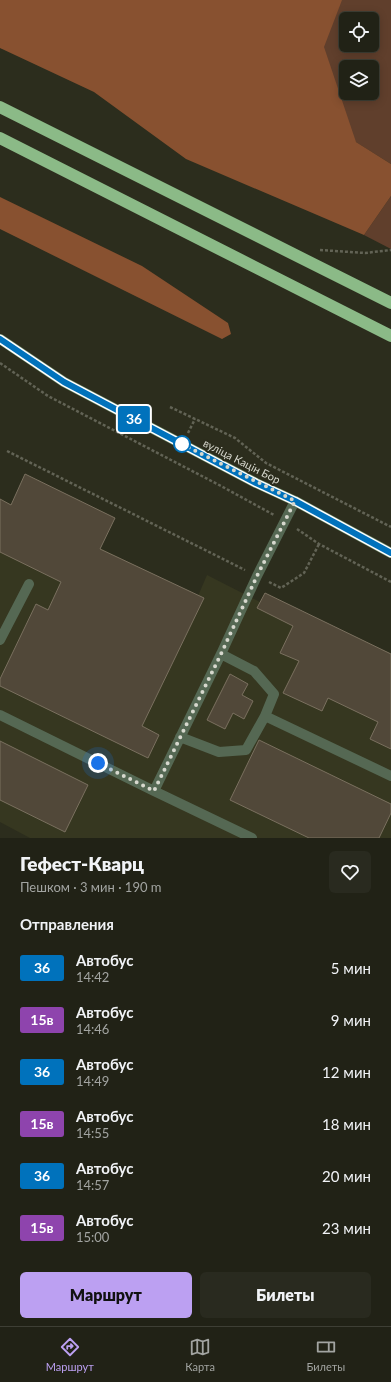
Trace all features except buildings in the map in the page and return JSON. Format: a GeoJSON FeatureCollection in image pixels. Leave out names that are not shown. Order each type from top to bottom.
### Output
{"type":"FeatureCollection","features":[{"type":"Feature","properties":{"kind":"highway"},"geometry":{"type":"LineString","coordinates":[[0,107],[391,303]]}},
{"type":"Feature","properties":{"kind":"highway"},"geometry":{"type":"LineString","coordinates":[[0,138],[391,336]]}},
{"type":"Feature","properties":{"kind":"main road","name":"вуліца Кацін Бор"},"geometry":{"type":"LineString","coordinates":[[0,339],[64,382],[256,483],[295,501],[391,553]]}},
{"type":"Feature","properties":{"kind":"lane"},"geometry":{"type":"LineString","coordinates":[[154,791],[221,654],[257,576],[295,501]]}},
{"type":"Feature","properties":{"kind":"lane"},"geometry":{"type":"LineString","coordinates":[[0,640],[29,584]]}},
{"type":"Feature","properties":{"kind":"lane"},"geometry":{"type":"LineString","coordinates":[[180,737],[218,752],[246,750],[264,716],[274,694],[254,672],[221,654]]}},
{"type":"Feature","properties":{"kind":"lane"},"geometry":{"type":"LineString","coordinates":[[0,715],[252,838]]}},
{"type":"Feature","properties":{"kind":"lane"},"geometry":{"type":"LineString","coordinates":[[264,716],[391,776]]}},
{"type":"Feature","properties":{"kind":"path"},"geometry":{"type":"LineString","coordinates":[[318,250],[365,253],[391,250]]}},
{"type":"Feature","properties":{"kind":"path"},"geometry":{"type":"LineString","coordinates":[[0,363],[48,396],[221,486],[285,522],[319,544],[391,582]]}},
{"type":"Feature","properties":{"kind":"path"},"geometry":{"type":"LineString","coordinates":[[170,406],[235,438],[266,463],[391,527]]}},
{"type":"Feature","properties":{"kind":"path"},"geometry":{"type":"LineString","coordinates":[[7,451],[219,556]]}},
{"type":"Feature","properties":{"kind":"shaded area"},"geometry":{"type":"Polygon","coordinates":[[[0,0],[391,0],[391,164],[335,129],[0,48],[0,0]]]}},
{"type":"Feature","properties":{"kind":"shaded area"},"geometry":{"type":"Polygon","coordinates":[[[0,0],[342,0],[324,47],[339,92],[339,100],[342,100],[356,142],[391,164],[391,196],[364,235],[186,159],[94,92],[0,48],[0,0]]]}},
{"type":"Feature","properties":{"kind":"shaded area"},"geometry":{"type":"Polygon","coordinates":[[[391,196],[391,249],[364,235],[391,196]]]}},
{"type":"Feature","properties":{"kind":"shaded area"},"geometry":{"type":"Polygon","coordinates":[[[0,197],[142,266],[228,323],[231,334],[222,339],[0,229],[0,197]]]}},
{"type":"Feature","properties":{"kind":"shaded area"},"geometry":{"type":"Polygon","coordinates":[[[0,499],[198,596],[207,575],[260,602],[265,593],[391,654],[391,838],[30,838],[0,822],[0,499]]]}},
{"type":"Feature","properties":{"kind":"bus line","name":"36"},"geometry":{"type":"LineString","coordinates":[[0,339],[64,382],[256,483],[295,501],[391,553]]}},
{"type":"Feature","properties":{"kind":"route"},"geometry":{"type":"LineString","coordinates":[[98,763],[154,791],[221,654],[257,576],[295,501],[256,483],[182,444]]}}]}
